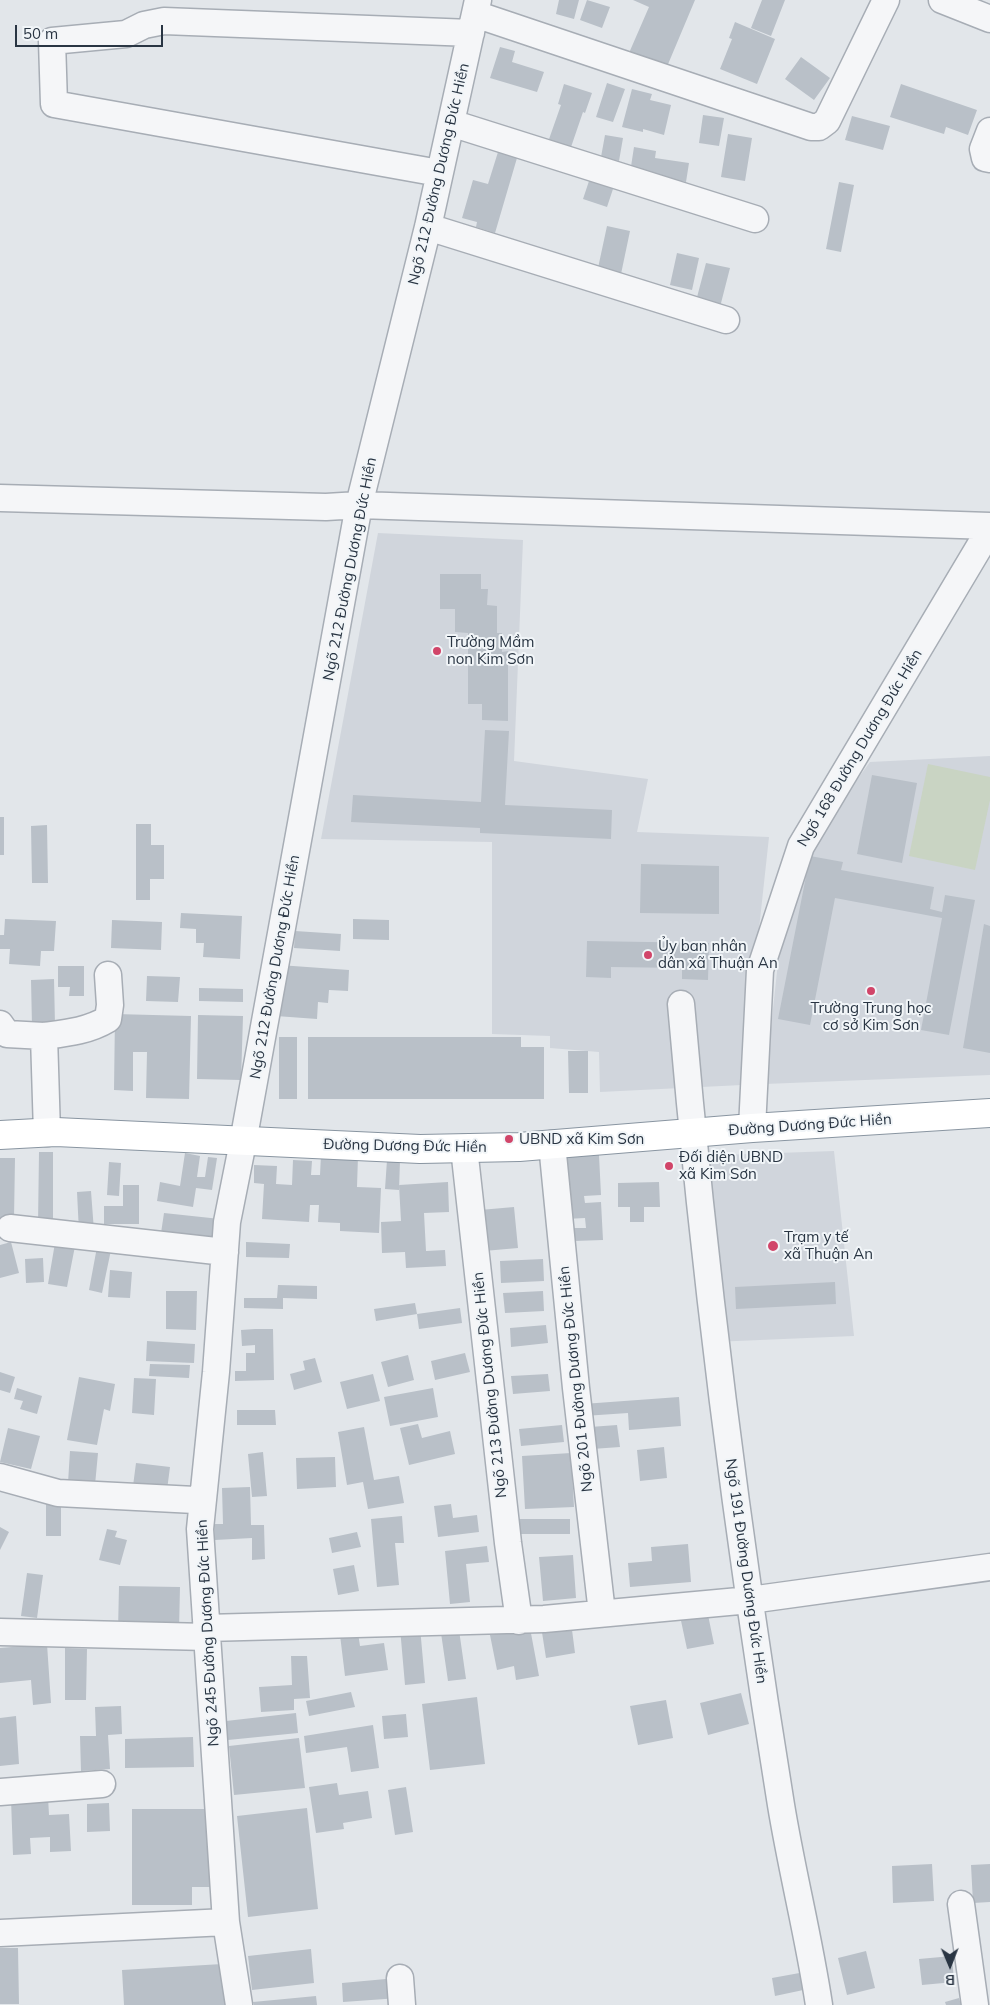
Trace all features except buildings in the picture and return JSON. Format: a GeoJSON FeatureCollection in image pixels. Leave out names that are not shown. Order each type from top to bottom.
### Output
{"type":"FeatureCollection","features":[{"type":"Feature","properties":{"kind":"highway","name":"Đường Dương Đức Hiền"},"geometry":{"type":"LineString","coordinates":[[0,1135],[47,1133],[420,1149],[552,1144],[752,1128],[990,1113]]}},
{"type":"Feature","properties":{"kind":"street"},"geometry":{"type":"LineString","coordinates":[[439,173],[54,104],[52,41],[126,34],[144,25],[164,21],[475,16],[811,127],[819,127],[827,121],[886,0]]}},
{"type":"Feature","properties":{"kind":"street"},"geometry":{"type":"LineString","coordinates":[[942,0],[990,19]]}},
{"type":"Feature","properties":{"kind":"street","name":"Ngõ 212 Đường Dương Đức Hiền"},"geometry":{"type":"LineString","coordinates":[[243,1142],[359,505],[428,227],[475,16]]}},
{"type":"Feature","properties":{"kind":"street"},"geometry":{"type":"LineString","coordinates":[[451,123],[755,219]]}},
{"type":"Feature","properties":{"kind":"street"},"geometry":{"type":"LineString","coordinates":[[990,131],[983,152],[985,158],[990,159]]}},
{"type":"Feature","properties":{"kind":"street"},"geometry":{"type":"LineString","coordinates":[[428,227],[726,320]]}},
{"type":"Feature","properties":{"kind":"street"},"geometry":{"type":"LineString","coordinates":[[0,498],[326,507],[359,505],[990,527]]}},
{"type":"Feature","properties":{"kind":"street","name":"Ngõ 168 Đường Dương Đức Hiền"},"geometry":{"type":"LineString","coordinates":[[752,1128],[760,970],[801,846],[990,527]]}},
{"type":"Feature","properties":{"kind":"street"},"geometry":{"type":"LineString","coordinates":[[0,1024],[7,1034],[44,1036],[75,1032],[98,1026],[108,1019],[110,1005],[108,975]]}},
{"type":"Feature","properties":{"kind":"street","name":"Ngõ 191 Đường Dương Đức Hiền"},"geometry":{"type":"LineString","coordinates":[[681,1004],[692,1133],[724,1410],[750,1600],[782,1809],[811,1952],[819,2005]]}},
{"type":"Feature","properties":{"kind":"street"},"geometry":{"type":"LineString","coordinates":[[44,1036],[47,1133]]}},
{"type":"Feature","properties":{"kind":"street","name":"Ngõ 245 Đường Dương Đức Hiền"},"geometry":{"type":"LineString","coordinates":[[239,2005],[226,1922],[200,1529],[216,1372],[227,1222],[243,1142]]}},
{"type":"Feature","properties":{"kind":"street","name":"Ngõ 201 Đường Dương Đức Hiền"},"geometry":{"type":"LineString","coordinates":[[552,1144],[576,1388],[602,1613]]}},
{"type":"Feature","properties":{"kind":"street","name":"Ngõ 213 Đường Dương Đức Hiền"},"geometry":{"type":"LineString","coordinates":[[464,1148],[507,1533],[519,1620]]}},
{"type":"Feature","properties":{"kind":"street"},"geometry":{"type":"LineString","coordinates":[[10,1228],[225,1252]]}},
{"type":"Feature","properties":{"kind":"street"},"geometry":{"type":"LineString","coordinates":[[0,1477],[58,1493],[195,1500],[203,1498]]}},
{"type":"Feature","properties":{"kind":"street"},"geometry":{"type":"LineString","coordinates":[[0,1632],[207,1632],[519,1620],[750,1600],[990,1567]]}},
{"type":"Feature","properties":{"kind":"street"},"geometry":{"type":"LineString","coordinates":[[0,1792],[102,1784]]}},
{"type":"Feature","properties":{"kind":"street"},"geometry":{"type":"LineString","coordinates":[[961,1904],[975,2005]]}},
{"type":"Feature","properties":{"kind":"street"},"geometry":{"type":"LineString","coordinates":[[0,1933],[226,1922]]}},
{"type":"Feature","properties":{"kind":"street"},"geometry":{"type":"LineString","coordinates":[[400,1978],[402,2005]]}},
{"type":"Feature","properties":{"kind":"shaded area"},"geometry":{"type":"Polygon","coordinates":[[[378,533],[523,540],[514,761],[648,779],[637,832],[769,837],[742,1085],[600,1092],[599,1052],[550,1048],[550,1036],[492,1034],[492,842],[321,839],[378,533]]]}},
{"type":"Feature","properties":{"kind":"shaded area","name":"Trường Trung học cơ sở Kim Sơn"},"geometry":{"type":"Polygon","coordinates":[[[990,756],[990,1075],[765,1084],[784,906],[817,834],[870,762],[990,756]]]}},
{"type":"Feature","properties":{"kind":"shaded area","name":"Trạm y tế xã Thuận An"},"geometry":{"type":"Polygon","coordinates":[[[834,1151],[854,1336],[713,1342],[692,1156],[834,1151]]]}},
{"type":"Feature","properties":{"kind":"green space"},"geometry":{"type":"Polygon","coordinates":[[[928,764],[990,777],[990,800],[975,870],[909,856],[928,764]]]}},
{"type":"Feature","properties":{"kind":"place","name":"Trường Mầm non Kim Sơn"},"geometry":{"type":"Point","coordinates":[437,651]}},
{"type":"Feature","properties":{"kind":"place","name":"Ủy ban nhân dân xã Thuận An"},"geometry":{"type":"Point","coordinates":[648,955]}},
{"type":"Feature","properties":{"kind":"place","name":"Trường Trung học cơ sở Kim Sơn"},"geometry":{"type":"Point","coordinates":[871,991]}},
{"type":"Feature","properties":{"kind":"place","name":"UBND xã Kim Sơn"},"geometry":{"type":"Point","coordinates":[509,1139]}},
{"type":"Feature","properties":{"kind":"place","name":"Đối diện UBND xã Kim Sơn"},"geometry":{"type":"Point","coordinates":[669,1166]}},
{"type":"Feature","properties":{"kind":"place","name":"Trạm y tế xã Thuận An"},"geometry":{"type":"Point","coordinates":[773,1246]}}]}
